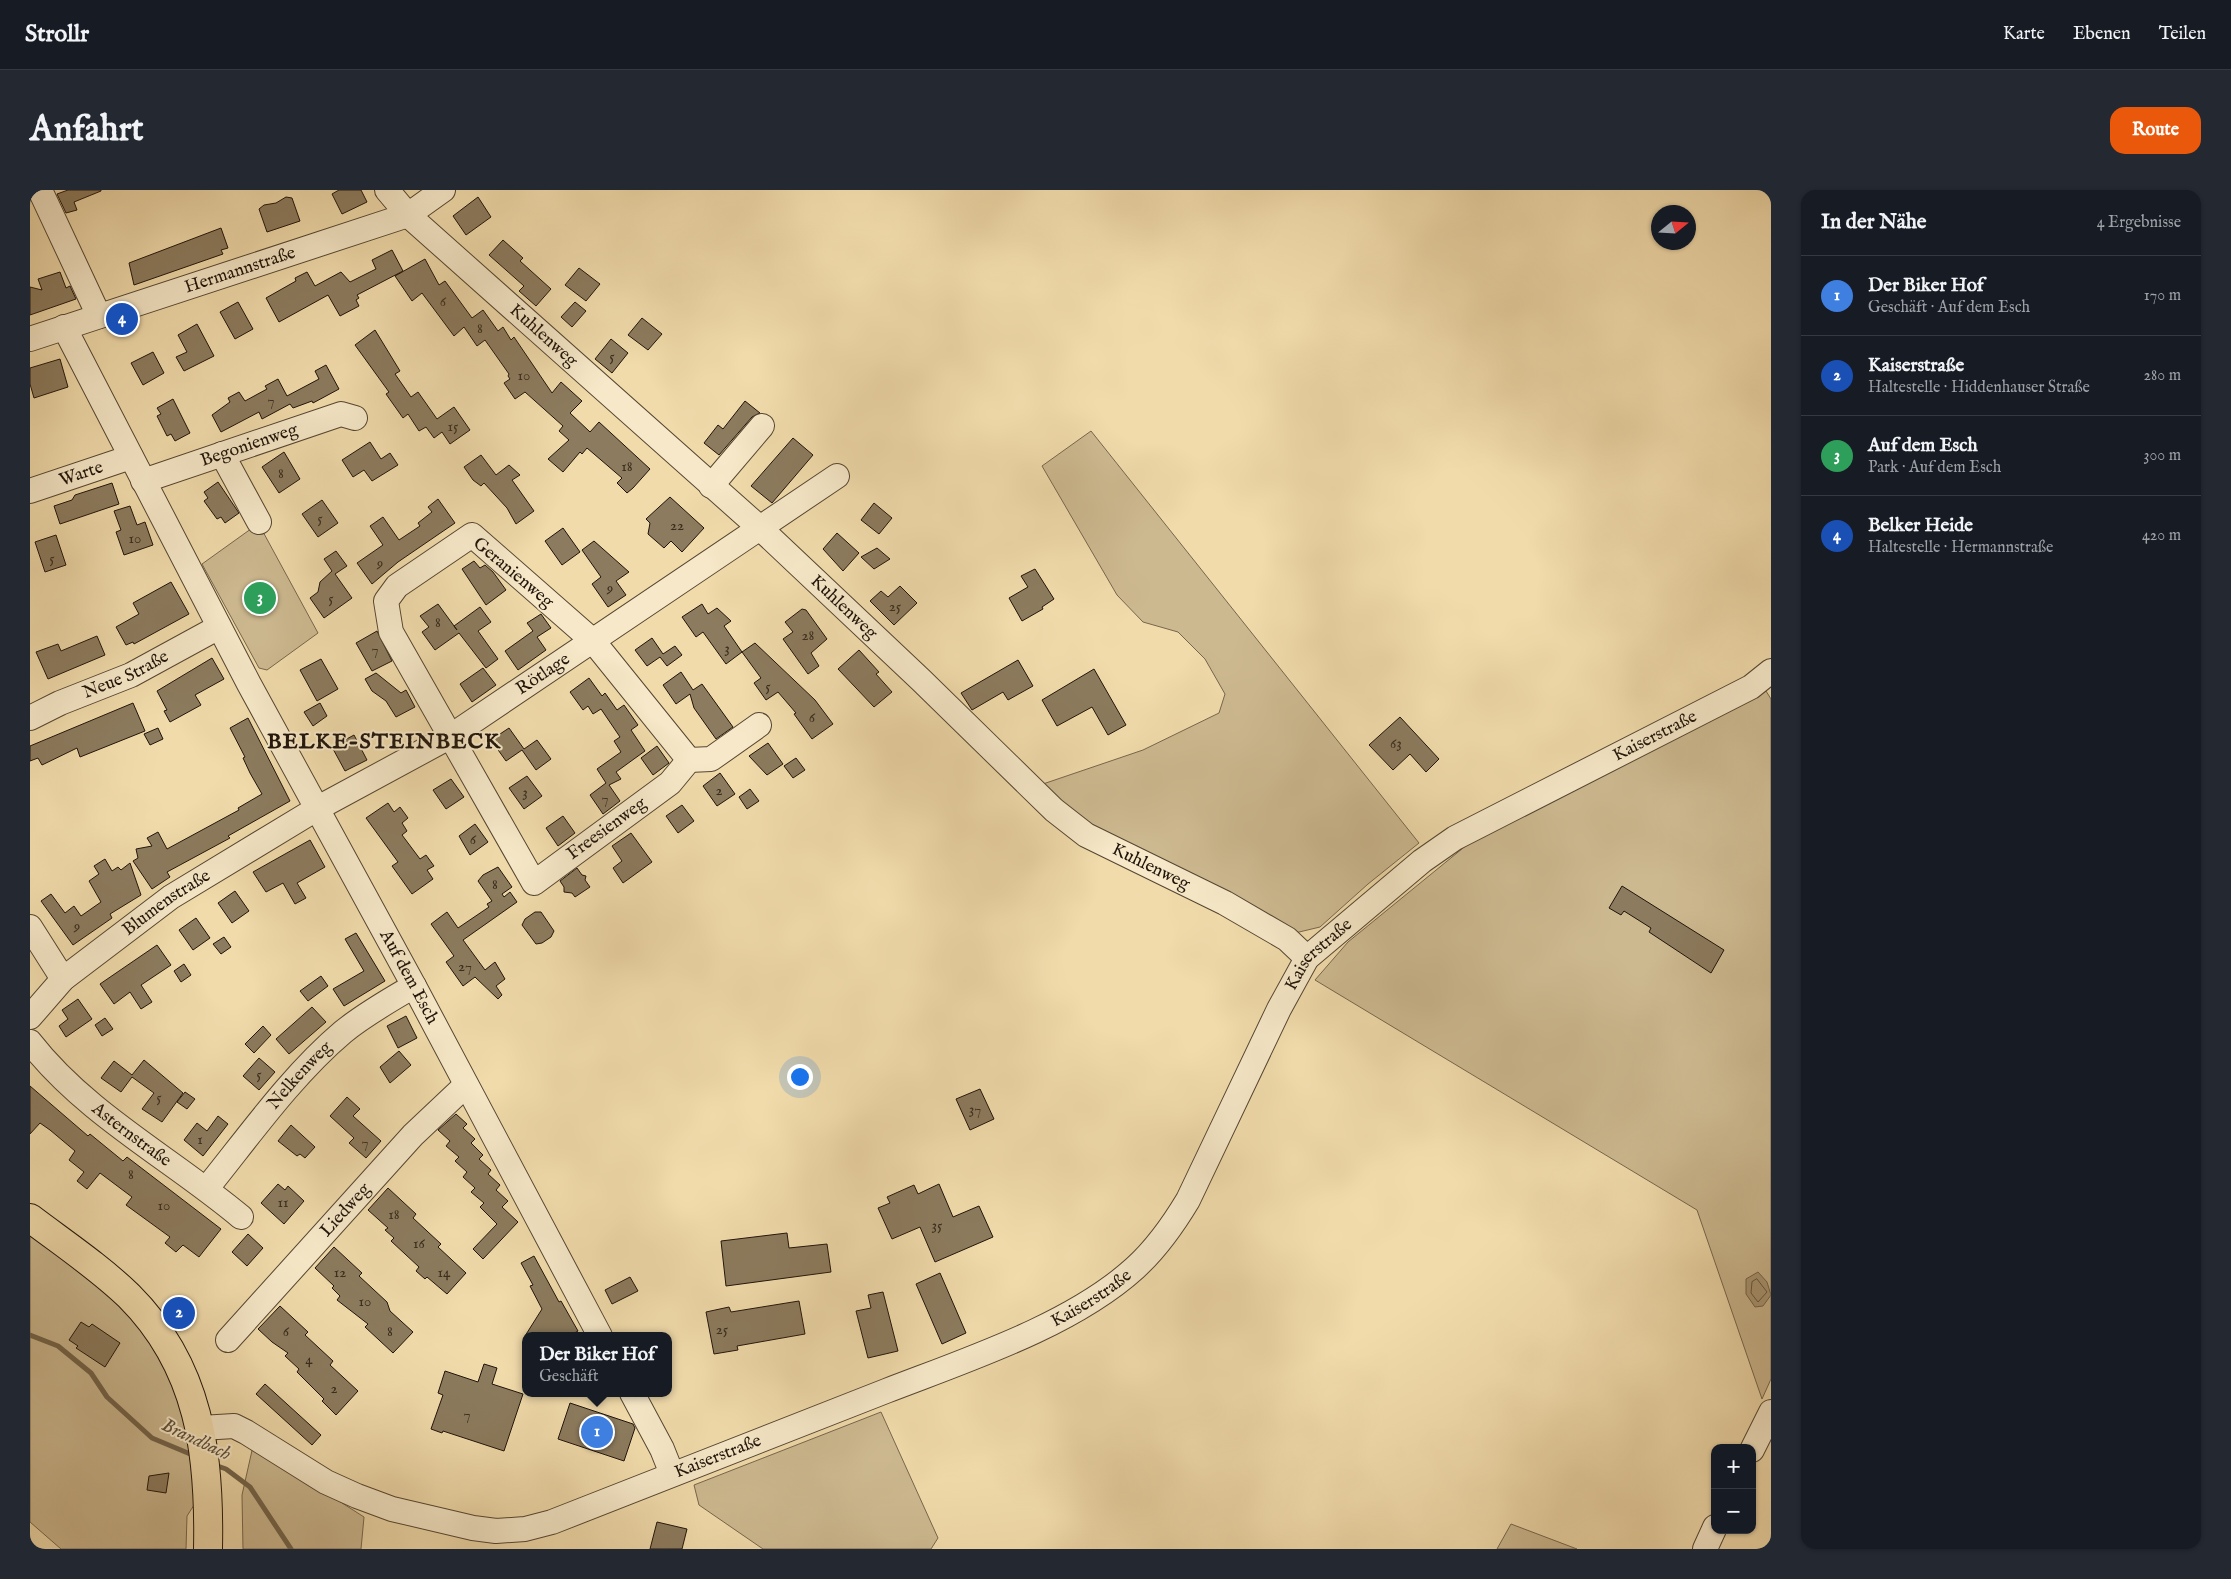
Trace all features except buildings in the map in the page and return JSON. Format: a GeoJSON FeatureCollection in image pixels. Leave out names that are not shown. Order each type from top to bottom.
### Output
{"type":"FeatureCollection","features":[{"type":"Feature","properties":{"kind":"main road"},"geometry":{"type":"LineString","coordinates":[[30,1218],[113,1282],[156,1326],[183,1376],[203,1447],[208,1549]]}},
{"type":"Feature","properties":{"kind":"street"},"geometry":{"type":"LineString","coordinates":[[40,190],[99,316]]}},
{"type":"Feature","properties":{"kind":"street","name":"Kuhlenweg"},"geometry":{"type":"LineString","coordinates":[[387,190],[408,214],[761,529],[921,680],[1054,810],[1086,835],[1225,903],[1287,939],[1307,958]]}},
{"type":"Feature","properties":{"kind":"street","name":"Hermannstraße"},"geometry":{"type":"LineString","coordinates":[[30,339],[408,214],[444,190]]}},
{"type":"Feature","properties":{"kind":"street","name":"Auf dem Esch"},"geometry":{"type":"LineString","coordinates":[[64,327],[219,627],[414,986],[598,1332]]}},
{"type":"Feature","properties":{"kind":"street","name":"Begonienweg"},"geometry":{"type":"LineString","coordinates":[[143,480],[341,414],[355,418]]}},
{"type":"Feature","properties":{"kind":"street"},"geometry":{"type":"LineString","coordinates":[[711,486],[762,426]]}},
{"type":"Feature","properties":{"kind":"street"},"geometry":{"type":"LineString","coordinates":[[222,454],[259,522]]}},
{"type":"Feature","properties":{"kind":"street","name":"Warte"},"geometry":{"type":"LineString","coordinates":[[30,491],[131,457]]}},
{"type":"Feature","properties":{"kind":"street","name":"Rötlage"},"geometry":{"type":"LineString","coordinates":[[318,808],[451,736],[837,476]]}},
{"type":"Feature","properties":{"kind":"street","name":"Geranienweg"},"geometry":{"type":"LineString","coordinates":[[451,736],[391,632],[386,601],[397,586],[464,540],[472,535],[593,641]]}},
{"type":"Feature","properties":{"kind":"street","name":"Neue Straße"},"geometry":{"type":"LineString","coordinates":[[30,718],[60,703],[132,675],[219,627]]}},
{"type":"Feature","properties":{"kind":"street"},"geometry":{"type":"LineString","coordinates":[[593,641],[689,760],[712,759],[759,725]]}},
{"type":"Feature","properties":{"kind":"street","name":"Kaiserstraße"},"geometry":{"type":"LineString","coordinates":[[203,1447],[234,1426],[326,1482],[392,1509],[473,1528],[496,1531],[525,1529],[552,1522],[1036,1330],[1085,1304],[1135,1268],[1157,1246],[1188,1200],[1279,1009],[1307,958],[1422,862],[1455,838],[1751,687],[1771,673]]}},
{"type":"Feature","properties":{"kind":"street","name":"Freesienweg"},"geometry":{"type":"LineString","coordinates":[[451,736],[534,883],[670,783],[689,760]]}},
{"type":"Feature","properties":{"kind":"street","name":"Blumenstraße"},"geometry":{"type":"LineString","coordinates":[[30,1017],[63,979],[171,897],[318,808]]}},
{"type":"Feature","properties":{"kind":"street"},"geometry":{"type":"LineString","coordinates":[[30,927],[63,979]]}},
{"type":"Feature","properties":{"kind":"street","name":"Nelkenweg"},"geometry":{"type":"LineString","coordinates":[[207,1188],[294,1082],[342,1032],[375,1008],[414,986]]}},
{"type":"Feature","properties":{"kind":"street","name":"Asternstraße"},"geometry":{"type":"LineString","coordinates":[[30,1042],[56,1073],[94,1104],[207,1188],[241,1217]]}},
{"type":"Feature","properties":{"kind":"street","name":"Liedweg"},"geometry":{"type":"LineString","coordinates":[[228,1340],[413,1135],[466,1085]]}},
{"type":"Feature","properties":{"kind":"street"},"geometry":{"type":"LineString","coordinates":[[634,1397],[662,1449],[672,1474]]}},
{"type":"Feature","properties":{"kind":"street"},"geometry":{"type":"LineString","coordinates":[[1755,1444],[1771,1412]]}},
{"type":"Feature","properties":{"kind":"street"},"geometry":{"type":"LineString","coordinates":[[1705,1549],[1712,1534]]}},
{"type":"Feature","properties":{"kind":"shaded area"},"geometry":{"type":"Polygon","coordinates":[[[1091,431],[1419,843],[1368,884],[1320,927],[1295,933],[1082,823],[1040,785],[1143,750],[1219,713],[1225,694],[1205,659],[1178,632],[1143,622],[1117,595],[1042,466],[1091,431]]]}},
{"type":"Feature","properties":{"kind":"shaded area"},"geometry":{"type":"Polygon","coordinates":[[[255,526],[262,530],[318,633],[267,670],[259,668],[202,564],[255,526]]]}},
{"type":"Feature","properties":{"kind":"shaded area"},"geometry":{"type":"Polygon","coordinates":[[[1766,691],[1771,699],[1771,1379],[1762,1399],[1697,1210],[1315,980],[1348,942],[1468,844],[1766,691]]]}},
{"type":"Feature","properties":{"kind":"shaded area"},"geometry":{"type":"Polygon","coordinates":[[[30,1230],[132,1314],[158,1353],[181,1405],[191,1446],[196,1502],[187,1516],[186,1549],[61,1549],[30,1522],[30,1230]]]}},
{"type":"Feature","properties":{"kind":"shaded area"},"geometry":{"type":"Polygon","coordinates":[[[881,1412],[938,1538],[931,1549],[763,1549],[699,1505],[694,1485],[881,1412]]]}},
{"type":"Feature","properties":{"kind":"shaded area"},"geometry":{"type":"Polygon","coordinates":[[[253,1446],[364,1517],[361,1549],[243,1549],[242,1495],[253,1446]]]}},
{"type":"Feature","properties":{"kind":"shaded area"},"geometry":{"type":"Polygon","coordinates":[[[1511,1524],[1577,1549],[1497,1549],[1511,1524]]]}},
{"type":"Feature","properties":{"kind":"water"},"geometry":{"type":"Polygon","coordinates":[[[1758,1272],[1767,1282],[1771,1295],[1763,1306],[1755,1307],[1746,1294],[1746,1279],[1758,1272]]]}},
{"type":"Feature","properties":{"kind":"waterway","name":"Brandbach"},"geometry":{"type":"LineString","coordinates":[[30,1335],[58,1346],[91,1373],[107,1397],[152,1438],[195,1456]]}},
{"type":"Feature","properties":{"kind":"waterway","name":"Brandbach"},"geometry":{"type":"LineString","coordinates":[[212,1464],[226,1469],[250,1487],[291,1549]]}},
{"type":"Feature","properties":{"kind":"place","name":"Belker Heide"},"geometry":{"type":"Point","coordinates":[122,319]}},
{"type":"Feature","properties":{"kind":"place","name":"Auf dem Esch"},"geometry":{"type":"Point","coordinates":[260,598]}},
{"type":"Feature","properties":{"kind":"place","name":"Kaiserstraße"},"geometry":{"type":"Point","coordinates":[179,1313]}},
{"type":"Feature","properties":{"kind":"place","name":"Der Biker Hof"},"geometry":{"type":"Point","coordinates":[597,1432]}},
{"type":"Feature","properties":{"kind":"district","name":"BELKE-STEINBECK"},"geometry":{"type":"Point","coordinates":[384,742]}}]}
